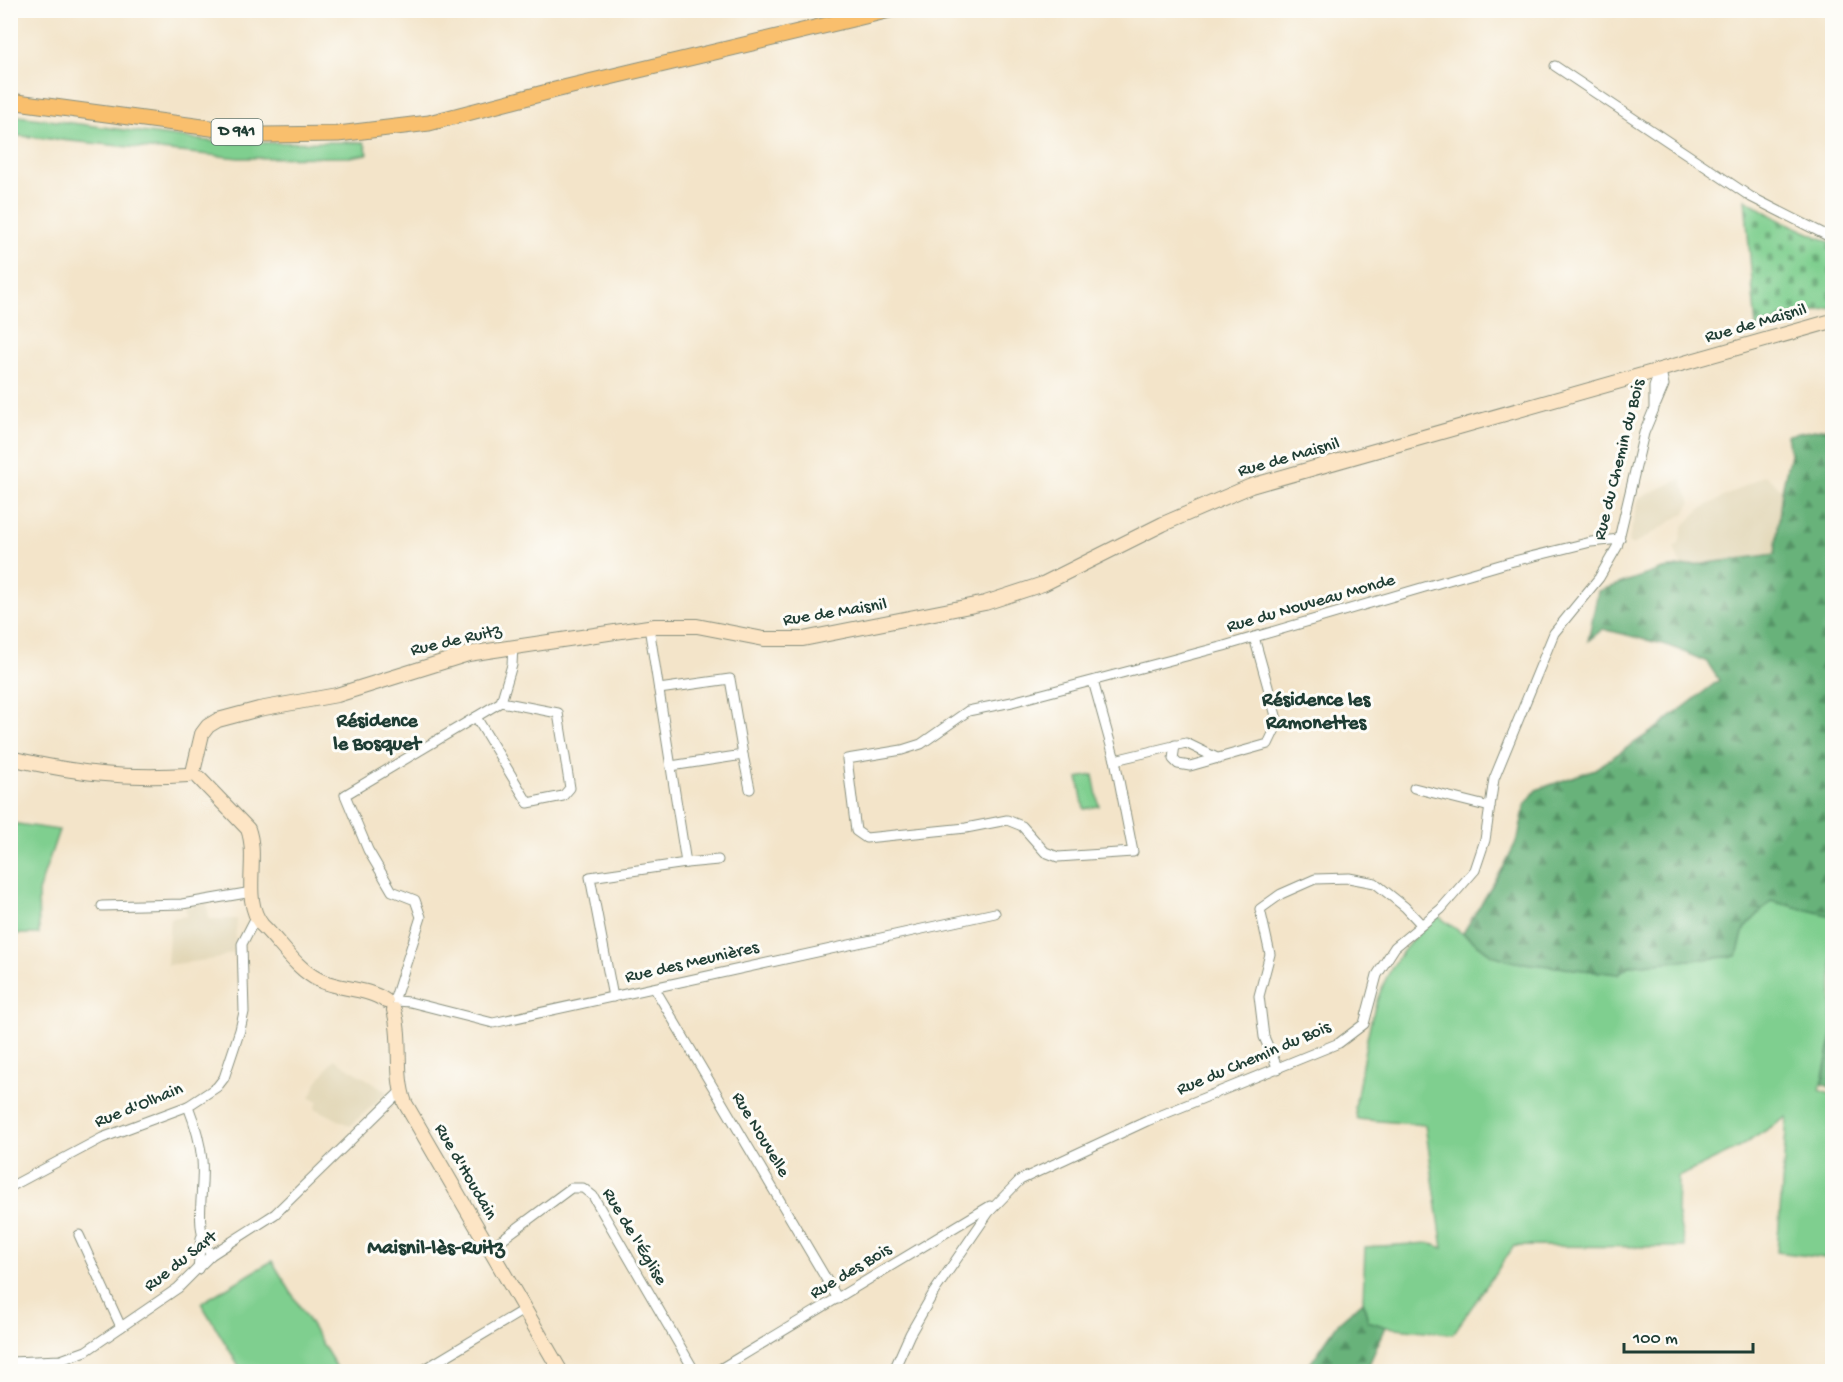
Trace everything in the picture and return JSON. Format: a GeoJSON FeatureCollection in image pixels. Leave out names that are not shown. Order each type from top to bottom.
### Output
{"type":"FeatureCollection","features":[{"type":"Feature","properties":{"kind":"main road","name":"D 941"},"geometry":{"type":"LineString","coordinates":[[10,101],[263,135],[338,134],[429,123],[890,10]]}},
{"type":"Feature","properties":{"kind":"street"},"geometry":{"type":"LineString","coordinates":[[1555,66],[1751,197],[1833,238]]}},
{"type":"Feature","properties":{"kind":"street","name":"Rue de Maisnil"},"geometry":{"type":"LineString","coordinates":[[764,639],[804,639],[985,603],[1043,584],[1163,524],[1251,486],[1833,321]]}},
{"type":"Feature","properties":{"kind":"street","name":"Rue du Chemin du Bois"},"geometry":{"type":"LineString","coordinates":[[893,1371],[930,1299],[1002,1197],[1020,1180],[1038,1169],[1147,1121],[1339,1043],[1364,1024],[1377,975],[1395,947],[1441,909],[1475,870],[1485,840],[1494,779],[1554,633],[1599,578],[1613,556],[1620,539],[1644,433],[1664,385],[1660,370]]}},
{"type":"Feature","properties":{"kind":"street","name":"Rue du Nouveau Monde"},"geometry":{"type":"LineString","coordinates":[[1115,760],[1133,852],[1058,857],[1045,852],[1022,826],[1007,820],[932,832],[866,838],[855,831],[847,759],[902,750],[921,744],[968,711],[1012,702],[1254,637],[1510,562],[1591,542],[1620,539]]}},
{"type":"Feature","properties":{"kind":"street","name":"Rue de Ruitz"},"geometry":{"type":"LineString","coordinates":[[194,774],[202,734],[208,726],[218,720],[259,709],[337,695],[435,663],[513,646],[649,627],[697,626],[764,639]]}},
{"type":"Feature","properties":{"kind":"street"},"geometry":{"type":"LineString","coordinates":[[649,627],[686,863]]}},
{"type":"Feature","properties":{"kind":"street"},"geometry":{"type":"LineString","coordinates":[[1175,746],[1172,753],[1178,764],[1190,766],[1268,744],[1278,723],[1254,637]]}},
{"type":"Feature","properties":{"kind":"street"},"geometry":{"type":"LineString","coordinates":[[501,702],[512,665],[513,646]]}},
{"type":"Feature","properties":{"kind":"street"},"geometry":{"type":"LineString","coordinates":[[659,689],[730,679],[750,789]]}},
{"type":"Feature","properties":{"kind":"street"},"geometry":{"type":"LineString","coordinates":[[1093,681],[1115,760],[1186,743],[1219,759]]}},
{"type":"Feature","properties":{"kind":"street"},"geometry":{"type":"LineString","coordinates":[[10,758],[89,774],[141,778],[194,774],[248,829],[251,840],[252,892],[256,917],[310,975],[321,981],[364,991],[393,1003],[422,917],[415,900],[392,891],[368,850],[345,795],[501,702],[558,713],[570,788],[562,796],[528,803],[476,717]]}},
{"type":"Feature","properties":{"kind":"street"},"geometry":{"type":"LineString","coordinates":[[671,766],[743,755]]}},
{"type":"Feature","properties":{"kind":"street"},"geometry":{"type":"LineString","coordinates":[[1414,788],[1490,807]]}},
{"type":"Feature","properties":{"kind":"street"},"geometry":{"type":"LineString","coordinates":[[613,997],[590,877],[718,860]]}},
{"type":"Feature","properties":{"kind":"street"},"geometry":{"type":"LineString","coordinates":[[1278,1069],[1264,1037],[1259,996],[1270,954],[1260,909],[1281,894],[1315,879],[1349,878],[1375,883],[1405,907],[1421,924]]}},
{"type":"Feature","properties":{"kind":"street"},"geometry":{"type":"LineString","coordinates":[[102,906],[182,904],[252,892]]}},
{"type":"Feature","properties":{"kind":"street","name":"Rue des Meunières"},"geometry":{"type":"LineString","coordinates":[[393,1003],[410,1002],[493,1023],[995,913]]}},
{"type":"Feature","properties":{"kind":"street","name":"Rue d'Olhain"},"geometry":{"type":"LineString","coordinates":[[11,1184],[102,1138],[188,1106],[217,1087],[224,1078],[231,1059],[244,1012],[242,944],[256,917]]}},
{"type":"Feature","properties":{"kind":"street","name":"Rue Nouvelle"},"geometry":{"type":"LineString","coordinates":[[655,989],[837,1299]]}},
{"type":"Feature","properties":{"kind":"street","name":"Rue d'Houdain"},"geometry":{"type":"LineString","coordinates":[[393,1003],[398,1034],[401,1091],[408,1110],[561,1371]]}},
{"type":"Feature","properties":{"kind":"street","name":"Rue du Sart"},"geometry":{"type":"LineString","coordinates":[[10,1362],[61,1360],[86,1351],[178,1288],[211,1255],[276,1214],[401,1091]]}},
{"type":"Feature","properties":{"kind":"street"},"geometry":{"type":"LineString","coordinates":[[188,1106],[197,1129],[202,1161],[201,1238],[198,1269]]}},
{"type":"Feature","properties":{"kind":"street","name":"Rue de l'Église"},"geometry":{"type":"LineString","coordinates":[[489,1249],[571,1188],[584,1188],[593,1196],[695,1371]]}},
{"type":"Feature","properties":{"kind":"street","name":"Rue des Bois"},"geometry":{"type":"LineString","coordinates":[[715,1371],[972,1219],[1002,1197]]}},
{"type":"Feature","properties":{"kind":"street"},"geometry":{"type":"LineString","coordinates":[[79,1235],[121,1327]]}},
{"type":"Feature","properties":{"kind":"street"},"geometry":{"type":"LineString","coordinates":[[201,1238],[211,1255]]}},
{"type":"Feature","properties":{"kind":"street"},"geometry":{"type":"LineString","coordinates":[[420,1371],[525,1309]]}},
{"type":"Feature","properties":{"kind":"shaded area"},"geometry":{"type":"Polygon","coordinates":[[[1765,475],[1782,490],[1775,554],[1681,567],[1674,547],[1679,544],[1683,526],[1699,510],[1765,475]]]}},
{"type":"Feature","properties":{"kind":"shaded area"},"geometry":{"type":"Polygon","coordinates":[[[1681,479],[1691,503],[1685,513],[1633,545],[1628,543],[1639,498],[1681,479]]]}},
{"type":"Feature","properties":{"kind":"shaded area"},"geometry":{"type":"Polygon","coordinates":[[[207,901],[209,919],[237,919],[234,952],[216,959],[167,965],[170,918],[187,916],[185,907],[207,901]]]}},
{"type":"Feature","properties":{"kind":"shaded area"},"geometry":{"type":"Polygon","coordinates":[[[334,1059],[388,1092],[350,1126],[315,1108],[318,1101],[310,1098],[317,1082],[334,1059]]]}},
{"type":"Feature","properties":{"kind":"green space"},"geometry":{"type":"Polygon","coordinates":[[[11,115],[224,143],[364,142],[368,154],[350,157],[239,158],[11,135],[11,115]]]}},
{"type":"Feature","properties":{"kind":"green space"},"geometry":{"type":"Polygon","coordinates":[[[1745,199],[1778,219],[1832,243],[1832,308],[1793,315],[1756,328],[1745,199]]]}},
{"type":"Feature","properties":{"kind":"green space"},"geometry":{"type":"Polygon","coordinates":[[[1832,427],[1832,916],[1771,901],[1744,929],[1737,956],[1630,965],[1618,974],[1515,962],[1492,955],[1463,933],[1503,868],[1518,838],[1525,805],[1536,790],[1595,769],[1654,730],[1719,680],[1707,662],[1670,646],[1603,629],[1588,641],[1598,591],[1663,569],[1775,554],[1782,490],[1790,454],[1787,435],[1832,427]]]}},
{"type":"Feature","properties":{"kind":"green space"},"geometry":{"type":"Polygon","coordinates":[[[1093,775],[1099,806],[1084,809],[1078,778],[1093,775]]]}},
{"type":"Feature","properties":{"kind":"green space"},"geometry":{"type":"Polygon","coordinates":[[[11,823],[59,830],[38,892],[39,934],[11,934],[11,823]]]}},
{"type":"Feature","properties":{"kind":"green space"},"geometry":{"type":"Polygon","coordinates":[[[1771,901],[1832,916],[1832,1036],[1820,1090],[1832,1095],[1832,1259],[1777,1252],[1787,1117],[1738,1148],[1678,1177],[1677,1212],[1685,1247],[1514,1246],[1453,1334],[1386,1327],[1368,1321],[1363,1301],[1365,1247],[1429,1243],[1443,1248],[1425,1125],[1357,1119],[1355,1107],[1364,1052],[1377,1002],[1386,979],[1399,957],[1416,936],[1438,916],[1492,955],[1515,962],[1618,974],[1630,965],[1737,956],[1744,929],[1771,901]]]}},
{"type":"Feature","properties":{"kind":"green space"},"geometry":{"type":"Polygon","coordinates":[[[1832,1036],[1832,1088],[1822,1084],[1832,1036]]]}},
{"type":"Feature","properties":{"kind":"green space"},"geometry":{"type":"Polygon","coordinates":[[[272,1261],[339,1371],[242,1371],[201,1303],[272,1261]]]}},
{"type":"Feature","properties":{"kind":"green space"},"geometry":{"type":"Polygon","coordinates":[[[1363,1301],[1368,1321],[1386,1327],[1366,1371],[1305,1371],[1339,1322],[1363,1301]]]}},
{"type":"Feature","properties":{"kind":"district","name":"Résidence les Ramonettes"},"geometry":{"type":"Point","coordinates":[1316,712]}},
{"type":"Feature","properties":{"kind":"district","name":"Résidence le Bosquet"},"geometry":{"type":"Point","coordinates":[377,734]}},
{"type":"Feature","properties":{"kind":"district","name":"Maisnil-lès-Ruitz"},"geometry":{"type":"Point","coordinates":[436,1249]}}]}
